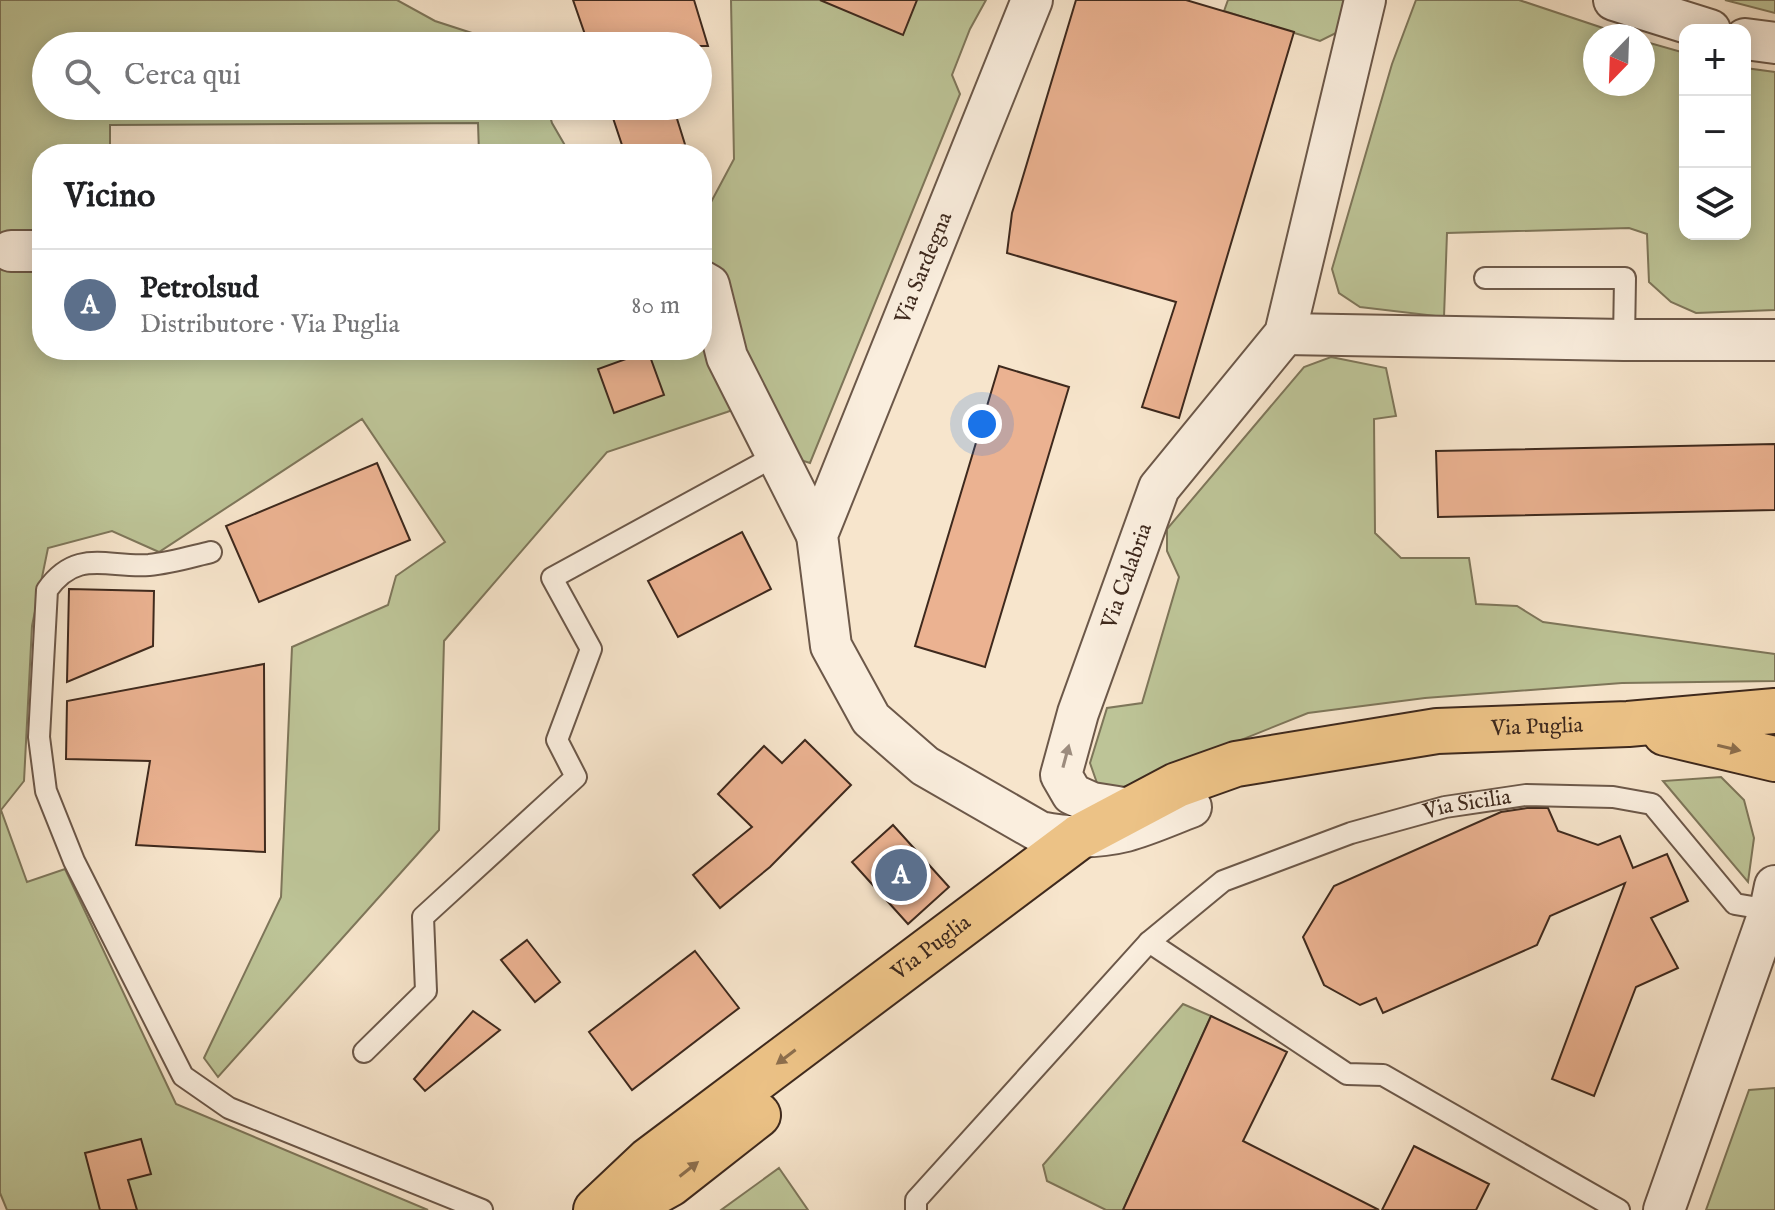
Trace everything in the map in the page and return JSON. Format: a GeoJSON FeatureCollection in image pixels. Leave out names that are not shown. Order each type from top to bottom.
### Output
{"type":"FeatureCollection","features":[{"type":"Feature","properties":{"kind":"main road","name":"Via Puglia"},"geometry":{"type":"LineString","coordinates":[[596,1210],[649,1160],[1079,837],[1177,785],[1236,764],[1437,731],[1628,724],[1775,711]]}},
{"type":"Feature","properties":{"kind":"main road","name":"Via Puglia"},"geometry":{"type":"LineString","coordinates":[[1628,724],[1775,759]]}},
{"type":"Feature","properties":{"kind":"main road","name":"Via Puglia"},"geometry":{"type":"LineString","coordinates":[[623,1210],[670,1184],[920,988],[1104,853],[1191,807],[1305,753]]}},
{"type":"Feature","properties":{"kind":"street","name":"Via Sardegna"},"geometry":{"type":"LineString","coordinates":[[817,535],[1032,0]]}},
{"type":"Feature","properties":{"kind":"street","name":"Via Calabria"},"geometry":{"type":"LineString","coordinates":[[1130,809],[1092,803],[1072,794],[1061,775],[1078,713],[1159,488],[1285,334],[1365,0]]}},
{"type":"Feature","properties":{"kind":"street"},"geometry":{"type":"LineString","coordinates":[[1614,0],[1691,24]]}},
{"type":"Feature","properties":{"kind":"street"},"geometry":{"type":"LineString","coordinates":[[1751,40],[1775,43]]}},
{"type":"Feature","properties":{"kind":"street","name":"Via Sardegna"},"geometry":{"type":"LineString","coordinates":[[712,297],[727,357],[817,535],[831,646],[871,719],[925,766],[1040,832],[1079,837],[1126,831],[1191,807]]}},
{"type":"Feature","properties":{"kind":"street"},"geometry":{"type":"LineString","coordinates":[[1285,334],[1775,340]]}},
{"type":"Feature","properties":{"kind":"street","name":"Via Sardegna"},"geometry":{"type":"LineString","coordinates":[[986,800],[1067,817],[1093,817],[1130,809]]}},
{"type":"Feature","properties":{"kind":"street","name":"Via Sardegna"},"geometry":{"type":"LineString","coordinates":[[986,800],[1015,831],[1025,855],[1020,870],[986,906]]}},
{"type":"Feature","properties":{"kind":"street","name":"Via Sicilia"},"geometry":{"type":"LineString","coordinates":[[1664,1210],[1774,902]]}},
{"type":"Feature","properties":{"kind":"lane"},"geometry":{"type":"LineString","coordinates":[[1485,278],[1625,278],[1624,340]]}},
{"type":"Feature","properties":{"kind":"lane"},"geometry":{"type":"LineString","coordinates":[[364,1052],[426,991],[423,917],[576,777],[557,740],[591,649],[552,578],[777,455]]}},
{"type":"Feature","properties":{"kind":"lane"},"geometry":{"type":"LineString","coordinates":[[211,552],[149,565],[96,562],[75,565],[57,577],[47,590],[39,737],[46,791],[74,861],[183,1076],[229,1108],[482,1210]]}},
{"type":"Feature","properties":{"kind":"lane","name":"Via Sicilia"},"geometry":{"type":"LineString","coordinates":[[916,1210],[916,1200],[1149,942],[1223,881],[1351,833],[1445,807],[1526,795],[1613,797],[1652,804],[1735,904],[1774,902]]}},
{"type":"Feature","properties":{"kind":"lane"},"geometry":{"type":"LineString","coordinates":[[1149,942],[1347,1074],[1383,1075],[1619,1210]]}},
{"type":"Feature","properties":{"kind":"green space"},"geometry":{"type":"Polygon","coordinates":[[[0,0],[397,0],[435,21],[469,32],[32,32],[32,120],[551,120],[564,144],[479,144],[478,123],[110,125],[110,144],[32,144],[32,360],[712,360],[712,200],[734,159],[731,0],[986,0],[970,29],[952,75],[960,94],[810,463],[794,458],[768,397],[607,452],[444,641],[439,830],[218,1077],[204,1058],[281,897],[292,647],[388,605],[396,576],[445,542],[362,419],[159,552],[112,531],[48,548],[32,626],[24,781],[1,810],[27,882],[65,869],[176,1104],[428,1210],[7,1210],[0,1193],[0,0]]]}},
{"type":"Feature","properties":{"kind":"green space"},"geometry":{"type":"Polygon","coordinates":[[[1228,0],[1351,0],[1344,29],[1320,41],[1224,11],[1228,0]]]}},
{"type":"Feature","properties":{"kind":"green space"},"geometry":{"type":"Polygon","coordinates":[[[1416,0],[1519,0],[1591,24],[1583,24],[1583,96],[1655,96],[1655,44],[1679,51],[1679,240],[1751,240],[1751,69],[1775,72],[1775,310],[1696,313],[1671,302],[1649,282],[1647,234],[1629,228],[1447,233],[1444,317],[1360,307],[1339,293],[1332,269],[1392,64],[1416,0]]]}},
{"type":"Feature","properties":{"kind":"green space"},"geometry":{"type":"Polygon","coordinates":[[[1725,0],[1775,0],[1775,13],[1725,0]]]}},
{"type":"Feature","properties":{"kind":"green space"},"geometry":{"type":"Polygon","coordinates":[[[1331,357],[1386,368],[1396,416],[1374,419],[1375,533],[1401,558],[1469,558],[1476,604],[1517,606],[1543,622],[1775,654],[1775,681],[1622,683],[1425,698],[1308,713],[1114,791],[1097,783],[1090,763],[1107,708],[1142,703],[1179,577],[1167,551],[1167,529],[1304,367],[1331,357]]]}},
{"type":"Feature","properties":{"kind":"green space"},"geometry":{"type":"Polygon","coordinates":[[[1721,777],[1744,800],[1754,838],[1748,882],[1663,781],[1721,777]]]}},
{"type":"Feature","properties":{"kind":"green space"},"geometry":{"type":"Polygon","coordinates":[[[1183,1004],[1211,1016],[1123,1210],[1106,1210],[1047,1181],[1043,1165],[1183,1004]]]}},
{"type":"Feature","properties":{"kind":"green space"},"geometry":{"type":"Polygon","coordinates":[[[1775,1088],[1775,1210],[1706,1210],[1749,1090],[1775,1088]]]}},
{"type":"Feature","properties":{"kind":"green space"},"geometry":{"type":"Polygon","coordinates":[[[779,1168],[808,1210],[721,1210],[779,1168]]]}},
{"type":"Feature","properties":{"kind":"building"},"geometry":{"type":"Polygon","coordinates":[[[573,0],[694,0],[704,32],[584,32],[573,0]]]}},
{"type":"Feature","properties":{"kind":"building"},"geometry":{"type":"Polygon","coordinates":[[[820,0],[917,0],[903,35],[820,0]]]}},
{"type":"Feature","properties":{"kind":"building"},"geometry":{"type":"Polygon","coordinates":[[[1076,0],[1186,0],[1294,32],[1179,418],[1142,407],[1176,302],[1007,253],[1012,213],[1076,0]]]}},
{"type":"Feature","properties":{"kind":"building"},"geometry":{"type":"Polygon","coordinates":[[[614,120],[677,120],[685,144],[622,144],[614,120]]]}},
{"type":"Feature","properties":{"kind":"building"},"geometry":{"type":"Polygon","coordinates":[[[623,360],[651,360],[664,395],[614,413],[598,369],[623,360]]]}},
{"type":"Feature","properties":{"kind":"building"},"geometry":{"type":"Polygon","coordinates":[[[999,366],[1069,387],[985,667],[915,646],[999,366]]]}},
{"type":"Feature","properties":{"kind":"building"},"geometry":{"type":"Polygon","coordinates":[[[1775,444],[1775,510],[1438,517],[1436,451],[1775,444]]]}},
{"type":"Feature","properties":{"kind":"building"},"geometry":{"type":"Polygon","coordinates":[[[377,463],[410,540],[259,602],[226,526],[377,463]]]}},
{"type":"Feature","properties":{"kind":"building"},"geometry":{"type":"Polygon","coordinates":[[[742,532],[771,589],[678,637],[648,581],[742,532]]]}},
{"type":"Feature","properties":{"kind":"building"},"geometry":{"type":"Polygon","coordinates":[[[69,589],[154,591],[153,646],[67,682],[69,589]]]}},
{"type":"Feature","properties":{"kind":"building"},"geometry":{"type":"Polygon","coordinates":[[[264,664],[265,852],[136,845],[150,761],[66,759],[67,701],[264,664]]]}},
{"type":"Feature","properties":{"kind":"building"},"geometry":{"type":"Polygon","coordinates":[[[805,740],[851,785],[770,867],[720,908],[693,875],[752,827],[718,794],[764,746],[782,763],[805,740]]]}},
{"type":"Feature","properties":{"kind":"building"},"geometry":{"type":"Polygon","coordinates":[[[1548,808],[1558,831],[1598,845],[1620,836],[1633,868],[1667,854],[1688,901],[1651,918],[1678,968],[1636,987],[1594,1096],[1552,1079],[1625,883],[1550,916],[1537,945],[1383,1013],[1376,998],[1360,1005],[1324,985],[1303,937],[1334,886],[1501,812],[1548,808]]]}},
{"type":"Feature","properties":{"kind":"building"},"geometry":{"type":"Polygon","coordinates":[[[893,825],[949,887],[908,924],[852,862],[893,825]]]}},
{"type":"Feature","properties":{"kind":"building"},"geometry":{"type":"Polygon","coordinates":[[[527,940],[560,982],[535,1002],[501,960],[527,940]]]}},
{"type":"Feature","properties":{"kind":"building"},"geometry":{"type":"Polygon","coordinates":[[[695,951],[739,1008],[632,1090],[589,1032],[695,951]]]}},
{"type":"Feature","properties":{"kind":"building"},"geometry":{"type":"Polygon","coordinates":[[[473,1011],[500,1030],[425,1091],[414,1079],[473,1011]]]}},
{"type":"Feature","properties":{"kind":"building"},"geometry":{"type":"Polygon","coordinates":[[[1211,1016],[1287,1052],[1243,1141],[1379,1210],[1123,1210],[1211,1016]]]}},
{"type":"Feature","properties":{"kind":"building"},"geometry":{"type":"Polygon","coordinates":[[[141,1139],[151,1174],[128,1180],[137,1210],[100,1210],[85,1153],[141,1139]]]}},
{"type":"Feature","properties":{"kind":"building"},"geometry":{"type":"Polygon","coordinates":[[[1414,1146],[1489,1184],[1476,1210],[1382,1210],[1414,1146]]]}},
{"type":"Feature","properties":{"kind":"place","name":"Petrolsud"},"geometry":{"type":"Point","coordinates":[901,875]}}]}
